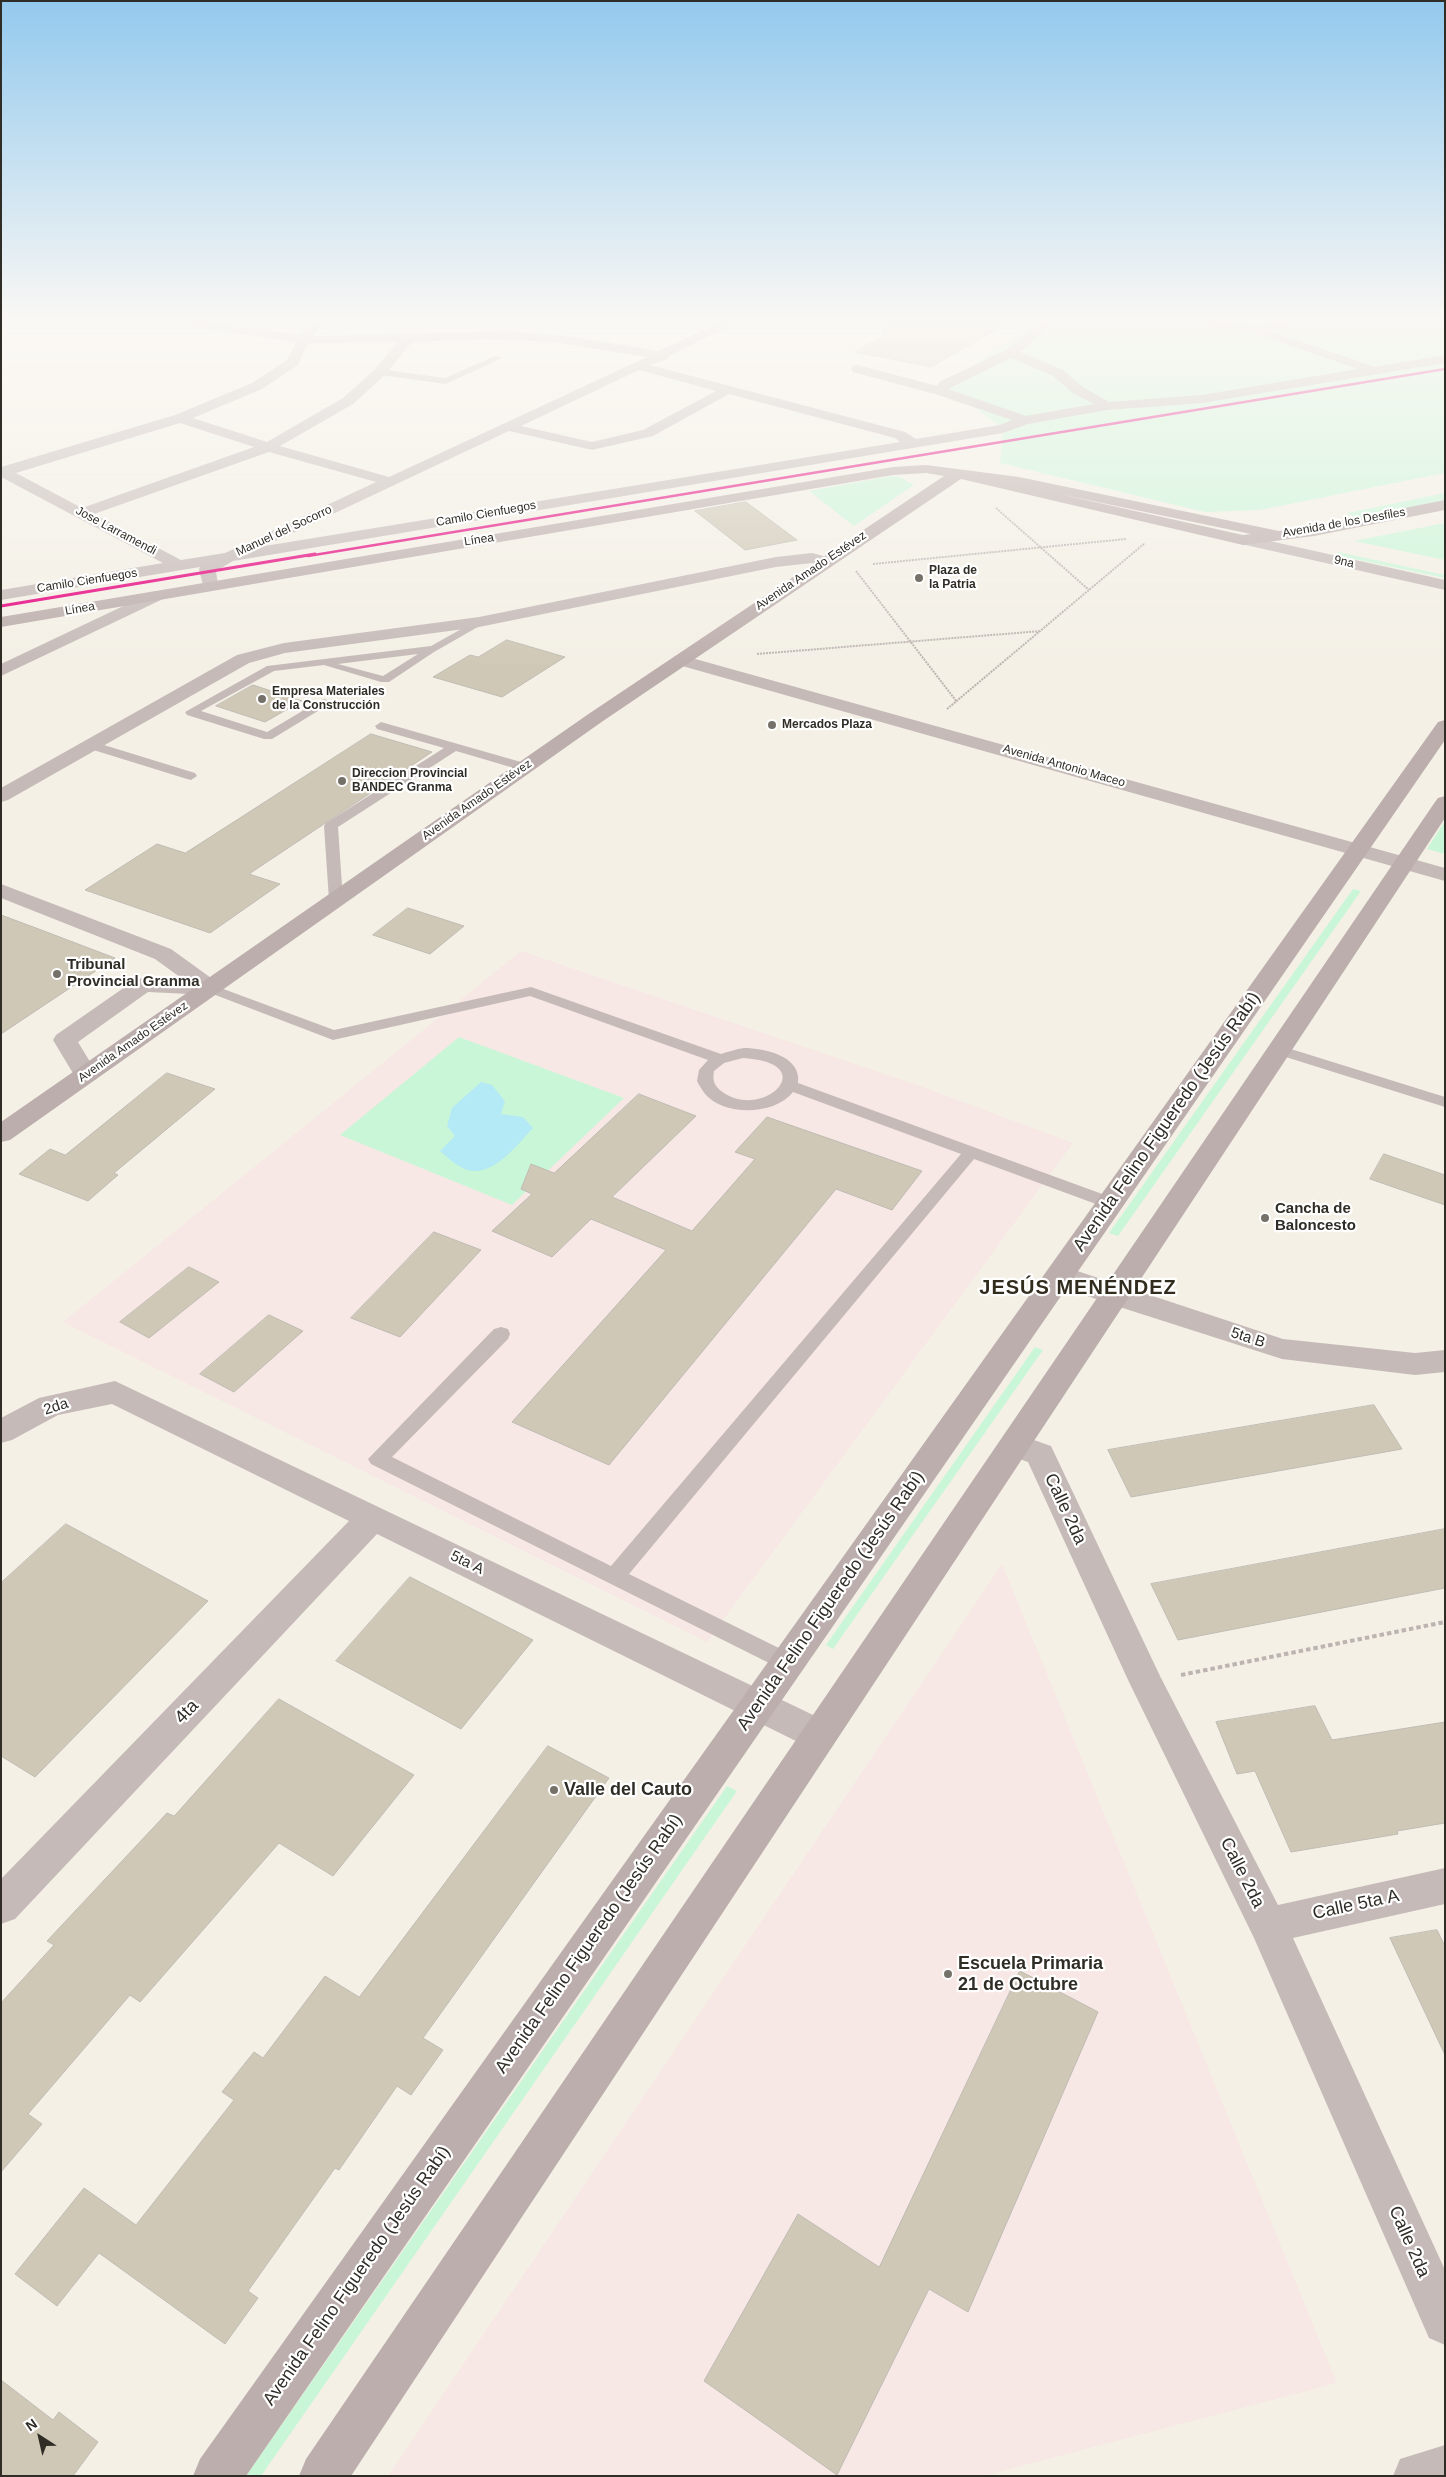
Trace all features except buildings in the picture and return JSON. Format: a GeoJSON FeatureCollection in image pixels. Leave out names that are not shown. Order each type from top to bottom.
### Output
{"type":"FeatureCollection","features":[{"type":"Feature","properties":{"kind":"main road","name":"Línea"},"geometry":{"type":"LineString","coordinates":[[1,622],[210,585],[893,471],[926,469],[983,478]]}},
{"type":"Feature","properties":{"kind":"main road","name":"Avenida Amado Estévez"},"geometry":{"type":"LineString","coordinates":[[1,1134],[524,767],[825,561],[958,474]]}},
{"type":"Feature","properties":{"kind":"main road","name":"Avenida de los Desfiles"},"geometry":{"type":"LineString","coordinates":[[983,478],[1019,481],[1234,525],[1277,528],[1340,526],[1445,505]]}},
{"type":"Feature","properties":{"kind":"main road"},"geometry":{"type":"LineString","coordinates":[[983,478],[994,484],[1243,540]]}},
{"type":"Feature","properties":{"kind":"main road","name":"Avenida de los Desfiles"},"geometry":{"type":"LineString","coordinates":[[1243,540],[1277,528]]}},
{"type":"Feature","properties":{"kind":"main road","name":"Avenida Felino Figueredo (Jesús Rabí)"},"geometry":{"type":"LineString","coordinates":[[217,2476],[1445,726]]}},
{"type":"Feature","properties":{"kind":"main road"},"geometry":{"type":"LineString","coordinates":[[324,2476],[1445,802]]}},
{"type":"Feature","properties":{"kind":"street"},"geometry":{"type":"LineString","coordinates":[[2,472],[115,438]]}},
{"type":"Feature","properties":{"kind":"street"},"geometry":{"type":"LineString","coordinates":[[239,438],[391,482]]}},
{"type":"Feature","properties":{"kind":"street"},"geometry":{"type":"LineString","coordinates":[[83,513],[268,447],[285,438]]}},
{"type":"Feature","properties":{"kind":"street","name":"Manuel del Socorro"},"geometry":{"type":"LineString","coordinates":[[207,569],[485,438]]}},
{"type":"Feature","properties":{"kind":"street"},"geometry":{"type":"LineString","coordinates":[[555,438],[592,446],[628,438]]}},
{"type":"Feature","properties":{"kind":"street"},"geometry":{"type":"LineString","coordinates":[[903,438],[912,444]]}},
{"type":"Feature","properties":{"kind":"street","name":"Camilo Cienfuegos"},"geometry":{"type":"LineString","coordinates":[[1,595],[223,560],[548,503],[951,438]]}},
{"type":"Feature","properties":{"kind":"street","name":"Jose Larramendi"},"geometry":{"type":"LineString","coordinates":[[2,472],[83,513],[180,566],[207,569]]}},
{"type":"Feature","properties":{"kind":"street","name":"9na"},"geometry":{"type":"LineString","coordinates":[[1277,528],[1445,570]]}},
{"type":"Feature","properties":{"kind":"street","name":"9na"},"geometry":{"type":"LineString","coordinates":[[1243,540],[1445,585]]}},
{"type":"Feature","properties":{"kind":"street"},"geometry":{"type":"LineString","coordinates":[[1,796],[243,659],[284,648],[479,622],[776,562],[812,558],[825,561]]}},
{"type":"Feature","properties":{"kind":"street"},"geometry":{"type":"LineString","coordinates":[[207,569],[210,585]]}},
{"type":"Feature","properties":{"kind":"street"},"geometry":{"type":"LineString","coordinates":[[1,671],[155,596]]}},
{"type":"Feature","properties":{"kind":"street","name":"Avenida Antonio Maceo"},"geometry":{"type":"LineString","coordinates":[[682,660],[1445,875]]}},
{"type":"Feature","properties":{"kind":"street"},"geometry":{"type":"LineString","coordinates":[[1,890],[163,954],[210,988]]}},
{"type":"Feature","properties":{"kind":"street"},"geometry":{"type":"LineString","coordinates":[[86,1074],[65,1040],[135,990],[143,985],[210,988]]}},
{"type":"Feature","properties":{"kind":"street","name":"5ta B"},"geometry":{"type":"LineString","coordinates":[[1059,1275],[1114,1295],[1282,1349],[1415,1364],[1445,1361]]}},
{"type":"Feature","properties":{"kind":"street","name":"2da"},"geometry":{"type":"LineString","coordinates":[[1,1432],[50,1406],[115,1392]]}},
{"type":"Feature","properties":{"kind":"street","name":"5ta A"},"geometry":{"type":"LineString","coordinates":[[115,1392],[819,1735]]}},
{"type":"Feature","properties":{"kind":"street","name":"Calle 2da"},"geometry":{"type":"LineString","coordinates":[[1014,1445],[1040,1454],[1146,1682],[1268,1925],[1445,2322]]}},
{"type":"Feature","properties":{"kind":"street","name":"4ta"},"geometry":{"type":"LineString","coordinates":[[1,1906],[373,1517]]}},
{"type":"Feature","properties":{"kind":"street","name":"Calle 5ta A"},"geometry":{"type":"LineString","coordinates":[[1268,1925],[1445,1886]]}},
{"type":"Feature","properties":{"kind":"street"},"geometry":{"type":"LineString","coordinates":[[1417,2476],[1445,2469]]}},
{"type":"Feature","properties":{"kind":"lane"},"geometry":{"type":"LineString","coordinates":[[320,662],[385,680],[479,622]]}},
{"type":"Feature","properties":{"kind":"lane"},"geometry":{"type":"LineString","coordinates":[[325,703],[268,736],[191,712],[271,668],[434,649]]}},
{"type":"Feature","properties":{"kind":"lane"},"geometry":{"type":"LineString","coordinates":[[381,726],[524,767]]}},
{"type":"Feature","properties":{"kind":"lane"},"geometry":{"type":"LineString","coordinates":[[91,745],[191,776]]}},
{"type":"Feature","properties":{"kind":"lane"},"geometry":{"type":"LineString","coordinates":[[336,900],[331,826],[454,747]]}},
{"type":"Feature","properties":{"kind":"lane"},"geometry":{"type":"LineString","coordinates":[[210,988],[333,1035],[531,991],[719,1059]]}},
{"type":"Feature","properties":{"kind":"lane"},"geometry":{"type":"LineString","coordinates":[[1278,1050],[1445,1102]]}},
{"type":"Feature","properties":{"kind":"lane"},"geometry":{"type":"LineString","coordinates":[[743,1053],[770,1057],[781,1062],[788,1069],[791,1078],[790,1085],[784,1094],[774,1100],[746,1106],[731,1104],[718,1099],[709,1092],[704,1083],[705,1074],[709,1066],[719,1059],[743,1053]]}},
{"type":"Feature","properties":{"kind":"lane"},"geometry":{"type":"LineString","coordinates":[[790,1085],[1110,1203]]}},
{"type":"Feature","properties":{"kind":"lane"},"geometry":{"type":"LineString","coordinates":[[614,1576],[972,1151]]}},
{"type":"Feature","properties":{"kind":"lane"},"geometry":{"type":"LineString","coordinates":[[501,1334],[378,1459],[787,1663]]}},
{"type":"Feature","properties":{"kind":"path"},"geometry":{"type":"LineString","coordinates":[[958,474],[1089,590]]}},
{"type":"Feature","properties":{"kind":"path"},"geometry":{"type":"LineString","coordinates":[[871,564],[1134,539]]}},
{"type":"Feature","properties":{"kind":"path"},"geometry":{"type":"LineString","coordinates":[[927,728],[1146,543]]}},
{"type":"Feature","properties":{"kind":"path"},"geometry":{"type":"LineString","coordinates":[[852,566],[957,702]]}},
{"type":"Feature","properties":{"kind":"path"},"geometry":{"type":"LineString","coordinates":[[748,655],[1041,631]]}},
{"type":"Feature","properties":{"kind":"path"},"geometry":{"type":"LineString","coordinates":[[1146,1682],[1445,1622]]}},
{"type":"Feature","properties":{"kind":"shaded area"},"geometry":{"type":"Polygon","coordinates":[[[521,951],[920,1086],[1073,1143],[707,1642],[63,1322],[521,951]]]}},
{"type":"Feature","properties":{"kind":"shaded area","name":"Escuela Primaria 21 de Octubre"},"geometry":{"type":"Polygon","coordinates":[[[1002,1564],[1337,2383],[983,2476],[388,2476],[1002,1564]]]}},
{"type":"Feature","properties":{"kind":"green space"},"geometry":{"type":"Polygon","coordinates":[[[1002,438],[1445,438],[1445,473],[1260,510],[1205,512],[1000,463],[1002,438]]]}},
{"type":"Feature","properties":{"kind":"green space"},"geometry":{"type":"Polygon","coordinates":[[[891,476],[900,477],[914,485],[854,526],[809,491],[891,476]]]}},
{"type":"Feature","properties":{"kind":"green space"},"geometry":{"type":"Polygon","coordinates":[[[1445,493],[1445,500],[1356,518],[1347,513],[1445,493]]]}},
{"type":"Feature","properties":{"kind":"green space"},"geometry":{"type":"Polygon","coordinates":[[[1445,523],[1445,560],[1354,541],[1445,523]]]}},
{"type":"Feature","properties":{"kind":"green space"},"geometry":{"type":"Polygon","coordinates":[[[1338,552],[1445,575],[1445,578],[1335,555],[1338,552]]]}},
{"type":"Feature","properties":{"kind":"green space"},"geometry":{"type":"Polygon","coordinates":[[[1445,821],[1445,854],[1427,849],[1445,821]]]}},
{"type":"Feature","properties":{"kind":"green space"},"geometry":{"type":"Polygon","coordinates":[[[1353,889],[1361,891],[1118,1236],[1109,1233],[1353,889]]]}},
{"type":"Feature","properties":{"kind":"green space"},"geometry":{"type":"Polygon","coordinates":[[[459,1037],[624,1098],[512,1205],[340,1135],[459,1037]]]}},
{"type":"Feature","properties":{"kind":"green space"},"geometry":{"type":"Polygon","coordinates":[[[1035,1347],[1043,1350],[833,1649],[826,1645],[1035,1347]]]}},
{"type":"Feature","properties":{"kind":"green space"},"geometry":{"type":"Polygon","coordinates":[[[727,1786],[737,1791],[261,2476],[246,2476],[727,1786]]]}},
{"type":"Feature","properties":{"kind":"water"},"geometry":{"type":"Polygon","coordinates":[[[481,1082],[492,1085],[505,1101],[501,1114],[523,1117],[533,1128],[500,1161],[480,1171],[470,1171],[456,1164],[440,1151],[455,1136],[447,1126],[452,1108],[481,1082]]]}},
{"type":"Feature","properties":{"kind":"transit line"},"geometry":{"type":"LineString","coordinates":[[1,606],[1027,438]]}},
{"type":"Feature","properties":{"kind":"place","name":"Plaza de la Patria"},"geometry":{"type":"Point","coordinates":[919,578]}},
{"type":"Feature","properties":{"kind":"place","name":"Empresa Materiales de la Construcción"},"geometry":{"type":"Point","coordinates":[262,699]}},
{"type":"Feature","properties":{"kind":"place","name":"Mercados Plaza"},"geometry":{"type":"Point","coordinates":[772,725]}},
{"type":"Feature","properties":{"kind":"place","name":"Direccion Provincial BANDEC Granma"},"geometry":{"type":"Point","coordinates":[342,781]}},
{"type":"Feature","properties":{"kind":"place","name":"Tribunal Provincial Granma"},"geometry":{"type":"Point","coordinates":[57,974]}},
{"type":"Feature","properties":{"kind":"place","name":"Cancha de Baloncesto"},"geometry":{"type":"Point","coordinates":[1265,1218]}},
{"type":"Feature","properties":{"kind":"place","name":"Valle del Cauto"},"geometry":{"type":"Point","coordinates":[554,1790]}},
{"type":"Feature","properties":{"kind":"place","name":"Escuela Primaria 21 de Octubre"},"geometry":{"type":"Point","coordinates":[948,1974]}},
{"type":"Feature","properties":{"kind":"district","name":"JESÚS MENÉNDEZ"},"geometry":{"type":"Point","coordinates":[1078,1288]}}]}
